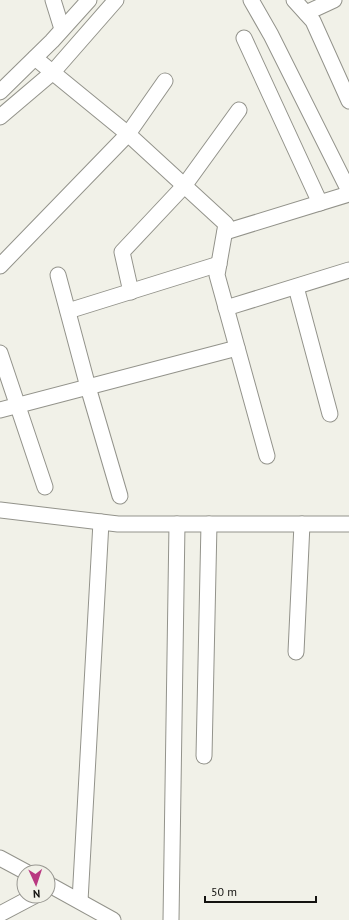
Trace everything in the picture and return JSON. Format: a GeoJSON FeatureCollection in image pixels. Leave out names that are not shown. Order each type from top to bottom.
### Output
{"type":"FeatureCollection","features":[{"type":"Feature","properties":{"kind":"street"},"geometry":{"type":"LineString","coordinates":[[53,0],[62,29]]}},
{"type":"Feature","properties":{"kind":"street"},"geometry":{"type":"LineString","coordinates":[[0,92],[35,58],[88,0]]}},
{"type":"Feature","properties":{"kind":"street"},"geometry":{"type":"LineString","coordinates":[[0,117],[53,72],[116,0]]}},
{"type":"Feature","properties":{"kind":"street"},"geometry":{"type":"LineString","coordinates":[[251,0],[271,34],[349,191]]}},
{"type":"Feature","properties":{"kind":"street"},"geometry":{"type":"LineString","coordinates":[[294,0],[313,21],[349,101]]}},
{"type":"Feature","properties":{"kind":"street"},"geometry":{"type":"LineString","coordinates":[[306,13],[334,0]]}},
{"type":"Feature","properties":{"kind":"street"},"geometry":{"type":"LineString","coordinates":[[244,38],[320,203]]}},
{"type":"Feature","properties":{"kind":"street"},"geometry":{"type":"LineString","coordinates":[[35,58],[128,134],[226,224],[217,275],[267,456]]}},
{"type":"Feature","properties":{"kind":"street"},"geometry":{"type":"LineString","coordinates":[[0,266],[128,134],[165,81]]}},
{"type":"Feature","properties":{"kind":"street"},"geometry":{"type":"LineString","coordinates":[[130,292],[122,252],[184,186],[239,110]]}},
{"type":"Feature","properties":{"kind":"street"},"geometry":{"type":"LineString","coordinates":[[225,232],[349,194]]}},
{"type":"Feature","properties":{"kind":"street"},"geometry":{"type":"LineString","coordinates":[[68,311],[219,264]]}},
{"type":"Feature","properties":{"kind":"street"},"geometry":{"type":"LineString","coordinates":[[226,308],[349,270]]}},
{"type":"Feature","properties":{"kind":"street"},"geometry":{"type":"LineString","coordinates":[[58,275],[88,387],[120,496]]}},
{"type":"Feature","properties":{"kind":"street"},"geometry":{"type":"LineString","coordinates":[[296,287],[330,414]]}},
{"type":"Feature","properties":{"kind":"street"},"geometry":{"type":"LineString","coordinates":[[0,410],[237,348]]}},
{"type":"Feature","properties":{"kind":"street"},"geometry":{"type":"LineString","coordinates":[[0,353],[45,487]]}},
{"type":"Feature","properties":{"kind":"street"},"geometry":{"type":"LineString","coordinates":[[0,510],[118,524],[349,524]]}},
{"type":"Feature","properties":{"kind":"street"},"geometry":{"type":"LineString","coordinates":[[80,901],[101,522]]}},
{"type":"Feature","properties":{"kind":"street"},"geometry":{"type":"LineString","coordinates":[[171,920],[177,524]]}},
{"type":"Feature","properties":{"kind":"street"},"geometry":{"type":"LineString","coordinates":[[204,756],[209,524]]}},
{"type":"Feature","properties":{"kind":"street"},"geometry":{"type":"LineString","coordinates":[[296,652],[302,524]]}},
{"type":"Feature","properties":{"kind":"street"},"geometry":{"type":"LineString","coordinates":[[0,858],[16,867]]}},
{"type":"Feature","properties":{"kind":"street"},"geometry":{"type":"LineString","coordinates":[[56,889],[113,920]]}},
{"type":"Feature","properties":{"kind":"street"},"geometry":{"type":"LineString","coordinates":[[0,914],[19,904]]}}]}
